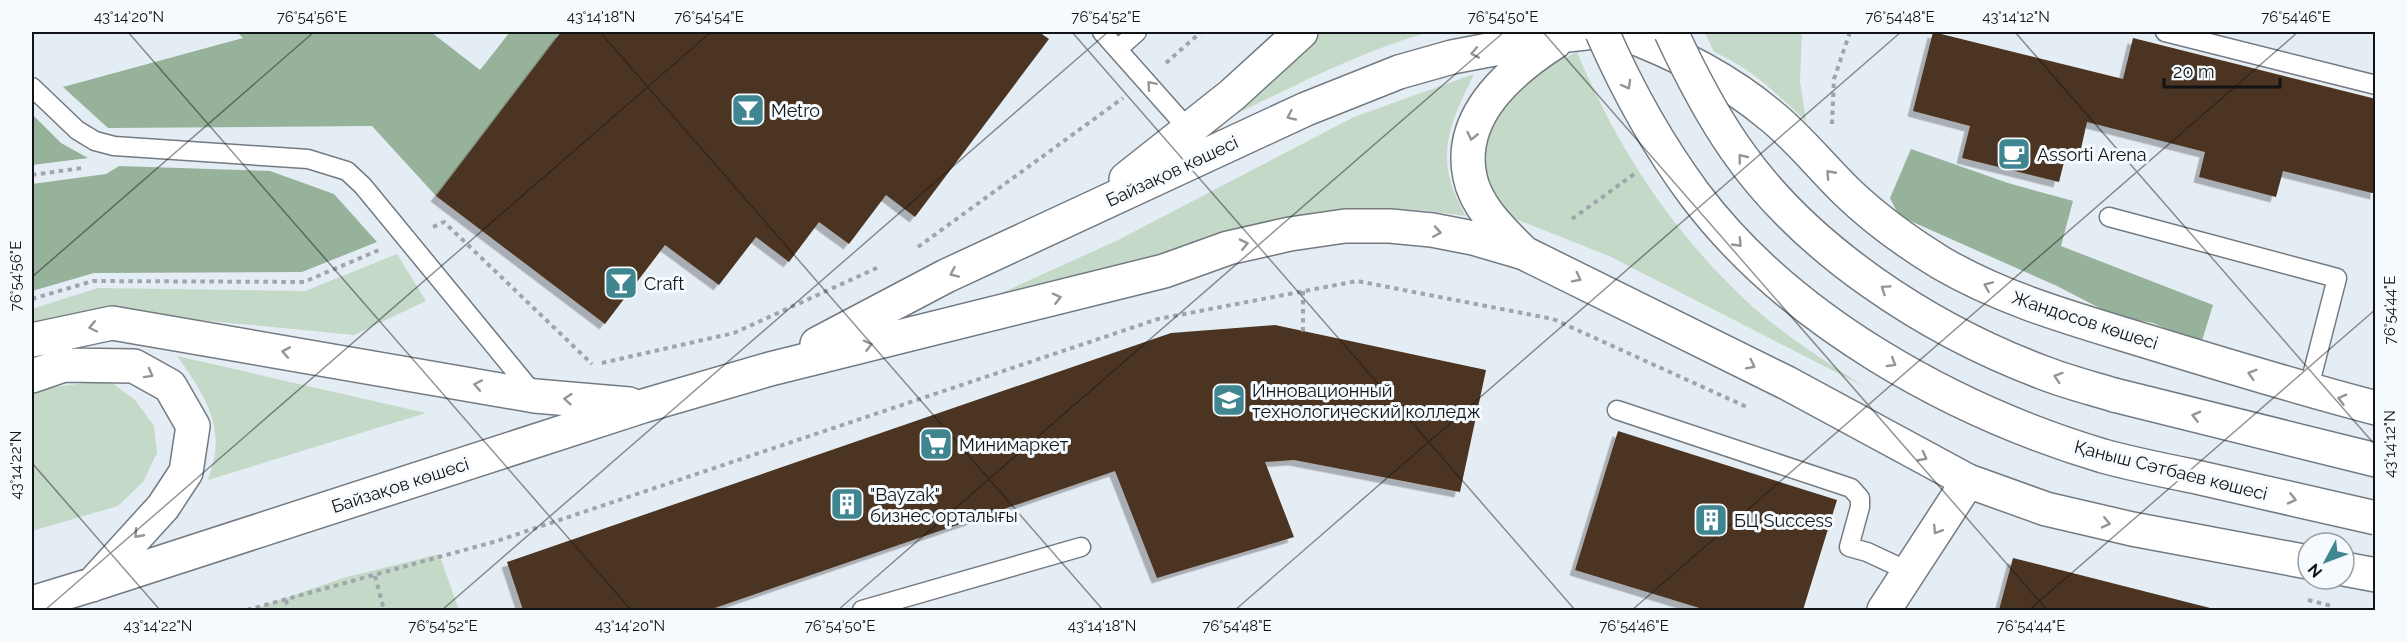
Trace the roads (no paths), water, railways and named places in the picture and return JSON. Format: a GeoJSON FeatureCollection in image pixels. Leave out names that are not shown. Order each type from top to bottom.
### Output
{"type":"FeatureCollection","features":[{"type":"Feature","properties":{"kind":"main road"},"geometry":{"type":"LineString","coordinates":[[1083,213],[1232,95],[1301,32]]}},
{"type":"Feature","properties":{"kind":"main road","name":"Қаныш Сәтбаев көшесі"},"geometry":{"type":"LineString","coordinates":[[1602,32],[1619,70],[1656,138],[1696,196],[1735,240],[1788,292],[1858,342],[1942,392],[1998,419],[2056,440],[2105,456],[2376,518]]}},
{"type":"Feature","properties":{"kind":"main road","name":"Жандосов көшесі"},"geometry":{"type":"LineString","coordinates":[[1620,32],[1658,46],[1729,83],[1771,115],[1848,193],[1906,239],[1951,268],[1981,283],[2046,311],[2308,391],[2376,408]]}},
{"type":"Feature","properties":{"kind":"main road"},"geometry":{"type":"LineString","coordinates":[[1671,32],[1735,148],[1767,188],[1805,229],[1868,278],[1927,318],[1985,348],[2074,383],[2376,460]]}},
{"type":"Feature","properties":{"kind":"main road"},"geometry":{"type":"LineString","coordinates":[[1581,33],[1518,68],[1483,108],[1472,131],[1468,157],[1470,179],[1480,201],[1494,222],[1524,253],[1787,383],[1968,480],[2046,509],[2132,529],[2296,560]]}},
{"type":"Feature","properties":{"kind":"main road","name":"Байзақов көшесі"},"geometry":{"type":"LineString","coordinates":[[770,369],[946,276],[996,245],[1083,213],[1306,109],[1399,72],[1452,57],[1581,33]]}},
{"type":"Feature","properties":{"kind":"main road","name":"Байзақов көшесі"},"geometry":{"type":"LineString","coordinates":[[32,603],[643,406],[770,369],[1164,271],[1228,248],[1290,234],[1345,226],[1390,226],[1473,238],[1524,253]]}},
{"type":"Feature","properties":{"kind":"main road"},"geometry":{"type":"LineString","coordinates":[[32,340],[112,323],[535,396],[643,406]]}},
{"type":"Feature","properties":{"kind":"main road"},"geometry":{"type":"LineString","coordinates":[[32,376],[64,365],[134,366],[170,386],[193,426],[186,472],[163,507],[92,585]]}},
{"type":"Feature","properties":{"kind":"main road"},"geometry":{"type":"LineString","coordinates":[[1884,610],[1968,480]]}},
{"type":"Feature","properties":{"kind":"main road"},"geometry":{"type":"LineString","coordinates":[[2356,571],[2376,575]]}},
{"type":"Feature","properties":{"kind":"lane"},"geometry":{"type":"LineString","coordinates":[[1102,32],[1189,129]]}},
{"type":"Feature","properties":{"kind":"lane"},"geometry":{"type":"LineString","coordinates":[[1118,49],[1137,32]]}},
{"type":"Feature","properties":{"kind":"lane"},"geometry":{"type":"LineString","coordinates":[[2165,32],[2376,85]]}},
{"type":"Feature","properties":{"kind":"lane"},"geometry":{"type":"LineString","coordinates":[[32,87],[77,130],[95,141],[114,146],[308,159],[347,171],[363,186],[535,396]]}},
{"type":"Feature","properties":{"kind":"lane"},"geometry":{"type":"LineString","coordinates":[[2109,217],[2337,278],[2308,391]]}},
{"type":"Feature","properties":{"kind":"lane"},"geometry":{"type":"LineString","coordinates":[[1617,410],[1851,488],[1860,498],[1860,507],[1849,547],[1867,552],[1910,572]]}},
{"type":"Feature","properties":{"kind":"lane"},"geometry":{"type":"LineString","coordinates":[[862,610],[1081,547]]}},
{"type":"Feature","properties":{"kind":"place","name":"Metro"},"geometry":{"type":"Point","coordinates":[748,110]}},
{"type":"Feature","properties":{"kind":"place","name":"Assorti Arena"},"geometry":{"type":"Point","coordinates":[2014,154]}},
{"type":"Feature","properties":{"kind":"place","name":"Craft"},"geometry":{"type":"Point","coordinates":[621,283]}},
{"type":"Feature","properties":{"kind":"place","name":"Инновационный технологический колледж"},"geometry":{"type":"Point","coordinates":[1229,400]}},
{"type":"Feature","properties":{"kind":"place","name":"Минимаркет"},"geometry":{"type":"Point","coordinates":[936,444]}},
{"type":"Feature","properties":{"kind":"place","name":"\"Bayzak\" бизнес орталығы"},"geometry":{"type":"Point","coordinates":[847,504]}},
{"type":"Feature","properties":{"kind":"place","name":"БЦ Success"},"geometry":{"type":"Point","coordinates":[1711,520]}}]}
